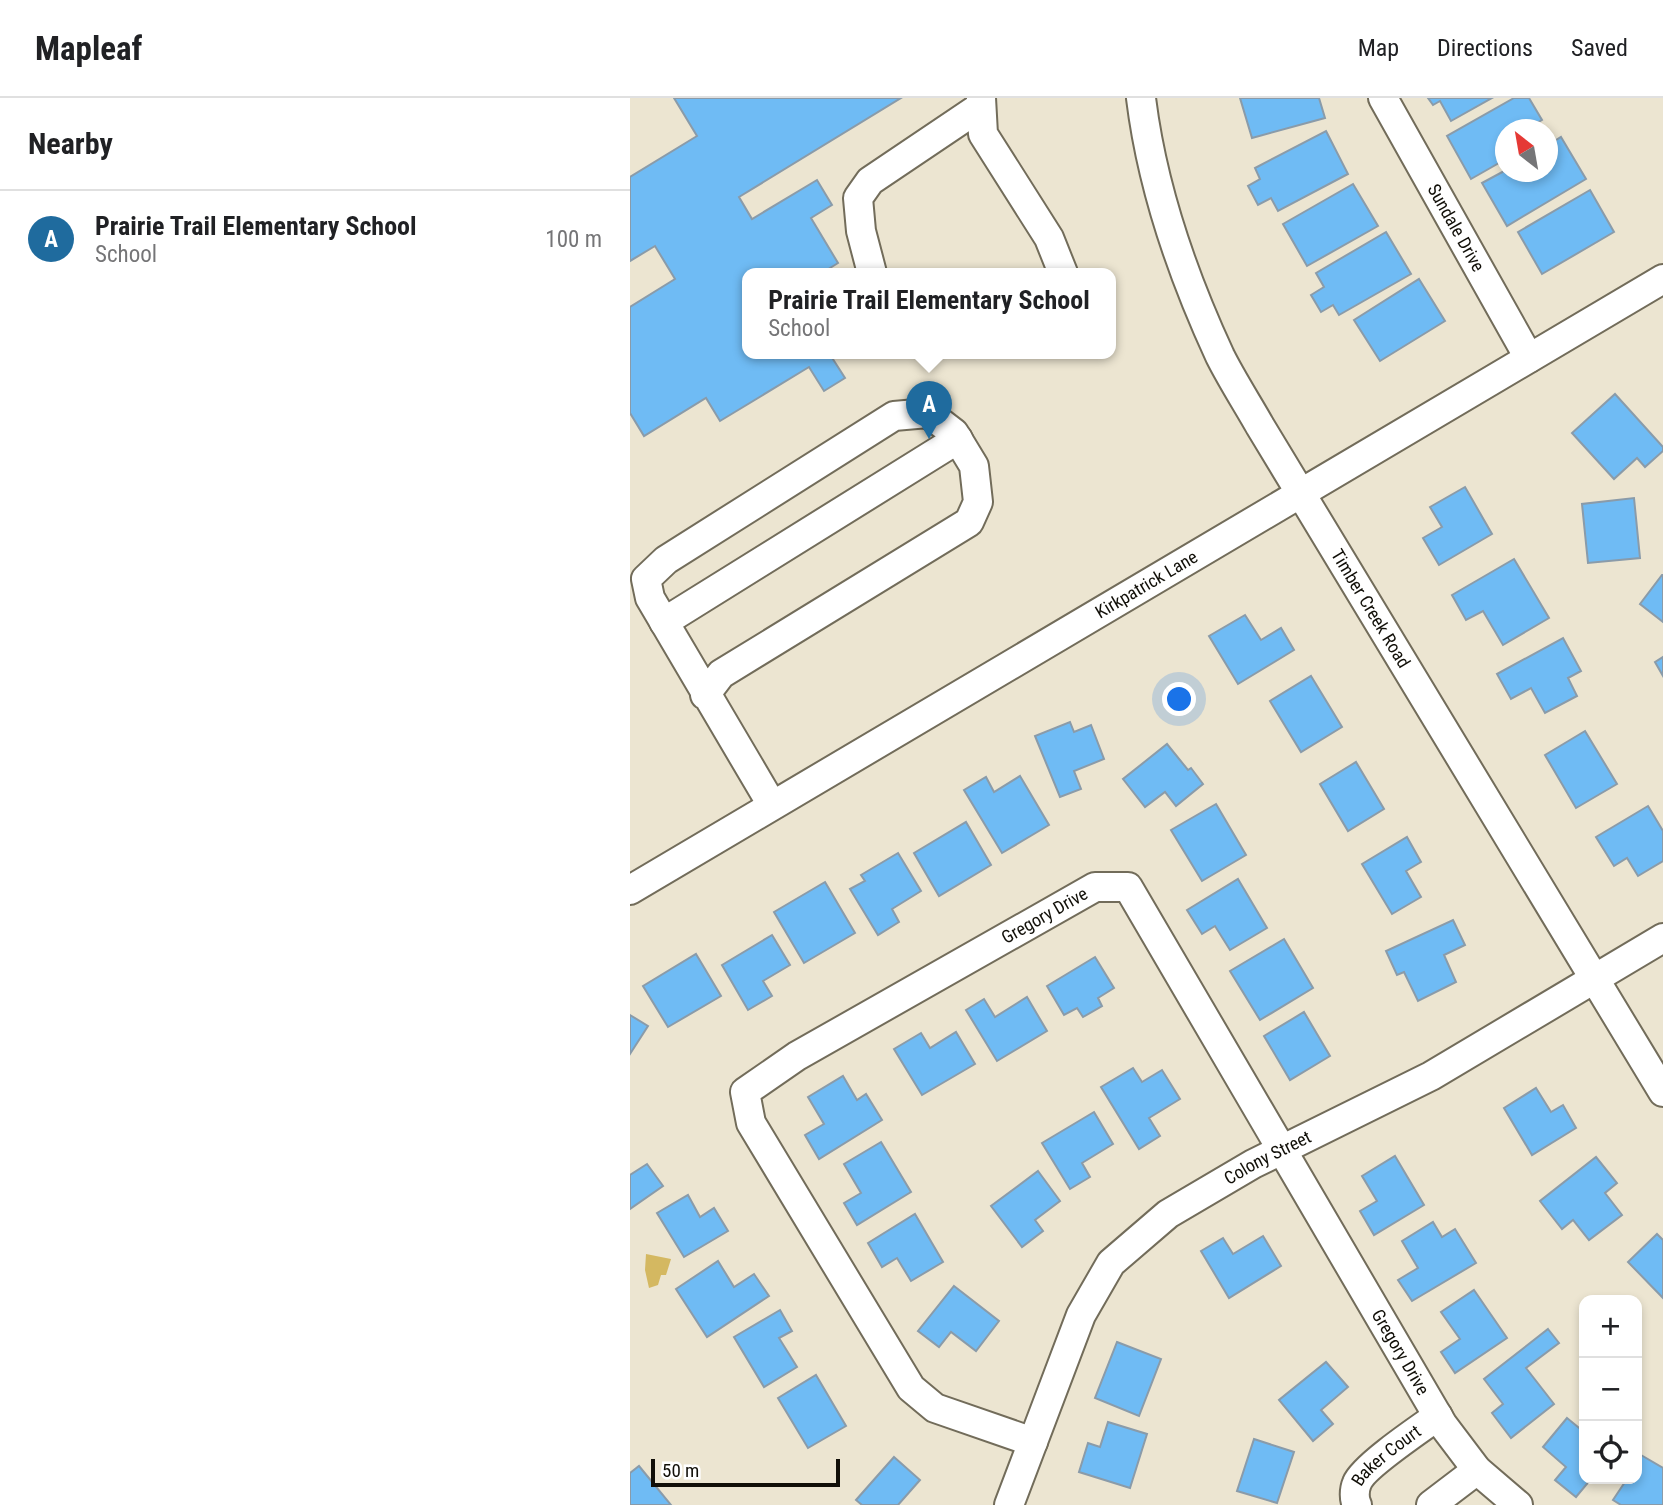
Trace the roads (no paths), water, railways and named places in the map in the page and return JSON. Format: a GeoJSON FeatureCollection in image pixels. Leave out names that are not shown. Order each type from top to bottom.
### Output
{"type":"FeatureCollection","features":[{"type":"Feature","properties":{"kind":"street","name":"Timber Creek Road"},"geometry":{"type":"LineString","coordinates":[[1141,98],[1146,137],[1178,255],[1221,357],[1663,1092]]}},
{"type":"Feature","properties":{"kind":"street","name":"Sundale Drive"},"geometry":{"type":"LineString","coordinates":[[1383,98],[1530,358]]}},
{"type":"Feature","properties":{"kind":"street"},"geometry":{"type":"LineString","coordinates":[[871,268],[861,232],[858,198],[870,181],[981,102]]}},
{"type":"Feature","properties":{"kind":"street"},"geometry":{"type":"LineString","coordinates":[[981,102],[983,134],[1049,238],[1061,268]]}},
{"type":"Feature","properties":{"kind":"street","name":"Kirkpatrick Lane"},"geometry":{"type":"LineString","coordinates":[[630,890],[1663,279]]}},
{"type":"Feature","properties":{"kind":"street"},"geometry":{"type":"LineString","coordinates":[[705,695],[721,674],[968,522],[978,502],[974,466],[954,433],[928,413],[894,416],[666,560],[638,571],[650,598],[705,695],[772,805]]}},
{"type":"Feature","properties":{"kind":"street"},"geometry":{"type":"LineString","coordinates":[[664,622],[958,439]]}},
{"type":"Feature","properties":{"kind":"street","name":"Gregory Drive"},"geometry":{"type":"LineString","coordinates":[[1033,1442],[935,1408],[911,1388],[751,1123],[745,1092],[797,1056],[1095,887],[1128,887],[1438,1416],[1477,1470],[1518,1505]]}},
{"type":"Feature","properties":{"kind":"street","name":"Colony Street"},"geometry":{"type":"LineString","coordinates":[[1009,1505],[1081,1315],[1111,1263],[1168,1214],[1253,1164],[1431,1076],[1663,938]]}},
{"type":"Feature","properties":{"kind":"street","name":"Baker Court"},"geometry":{"type":"LineString","coordinates":[[1357,1505],[1354,1501],[1357,1482],[1372,1466],[1438,1416]]}},
{"type":"Feature","properties":{"kind":"street"},"geometry":{"type":"LineString","coordinates":[[1431,1505],[1477,1470]]}},
{"type":"Feature","properties":{"kind":"place","name":"Prairie Trail Elementary School"},"geometry":{"type":"Point","coordinates":[929,439]}}]}
